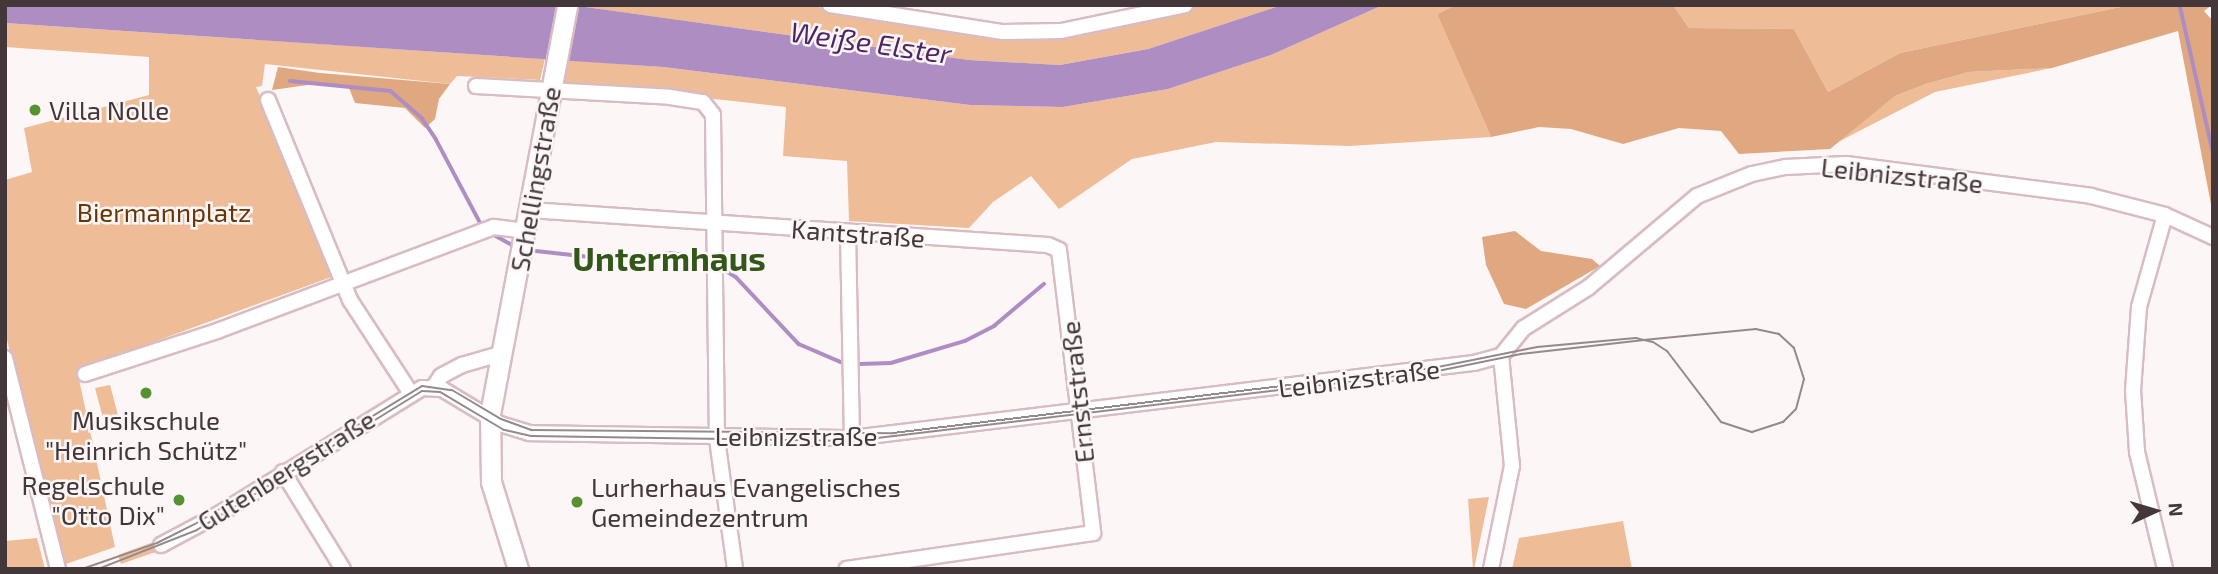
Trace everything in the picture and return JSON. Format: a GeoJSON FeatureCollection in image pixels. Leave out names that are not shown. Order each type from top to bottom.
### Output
{"type":"FeatureCollection","features":[{"type":"Feature","properties":{"kind":"main road","name":"Schellingstraße"},"geometry":{"type":"LineString","coordinates":[[518,569],[491,482],[489,419],[567,5]]}},
{"type":"Feature","properties":{"kind":"street"},"geometry":{"type":"LineString","coordinates":[[830,5],[888,11],[1003,32],[1061,32],[1185,5]]}},
{"type":"Feature","properties":{"kind":"street"},"geometry":{"type":"LineString","coordinates":[[476,86],[552,87],[670,97],[702,102],[713,115],[717,436],[735,569]]}},
{"type":"Feature","properties":{"kind":"street"},"geometry":{"type":"LineString","coordinates":[[268,100],[342,283],[410,392],[433,388],[441,376],[462,365],[503,353]]}},
{"type":"Feature","properties":{"kind":"street","name":"Leibnizstraße"},"geometry":{"type":"LineString","coordinates":[[433,388],[450,393],[489,419],[529,433],[852,438],[1438,369],[1501,356],[1524,328],[1589,287],[1680,207],[1752,174],[1846,164],[2091,197],[2165,215],[2213,237]]}},
{"type":"Feature","properties":{"kind":"street","name":"Kantstraße"},"geometry":{"type":"LineString","coordinates":[[530,210],[1048,245],[1059,250]]}},
{"type":"Feature","properties":{"kind":"street"},"geometry":{"type":"LineString","coordinates":[[2165,215],[2140,307],[2133,390],[2137,452],[2165,569]]}},
{"type":"Feature","properties":{"kind":"street"},"geometry":{"type":"LineString","coordinates":[[85,374],[217,331],[494,227],[526,231]]}},
{"type":"Feature","properties":{"kind":"street"},"geometry":{"type":"LineString","coordinates":[[848,232],[852,438]]}},
{"type":"Feature","properties":{"kind":"street","name":"Ernststraße"},"geometry":{"type":"LineString","coordinates":[[847,569],[1093,533],[1059,250]]}},
{"type":"Feature","properties":{"kind":"street"},"geometry":{"type":"LineString","coordinates":[[1492,569],[1512,466],[1501,356]]}},
{"type":"Feature","properties":{"kind":"street"},"geometry":{"type":"LineString","coordinates":[[5,358],[58,569]]}},
{"type":"Feature","properties":{"kind":"street","name":"Gutenbergstraße"},"geometry":{"type":"LineString","coordinates":[[161,545],[410,392]]}},
{"type":"Feature","properties":{"kind":"street"},"geometry":{"type":"LineString","coordinates":[[283,472],[343,569]]}},
{"type":"Feature","properties":{"kind":"green space"},"geometry":{"type":"Polygon","coordinates":[[[806,5],[983,34],[1194,5],[1282,5],[1148,49],[1060,65],[969,60],[577,6],[806,5]]]}},
{"type":"Feature","properties":{"kind":"green space"},"geometry":{"type":"Polygon","coordinates":[[[1383,5],[1456,5],[1437,14],[1491,137],[1350,146],[1216,142],[1132,159],[1059,209],[1031,176],[993,202],[969,228],[849,221],[847,161],[783,156],[786,107],[563,82],[568,60],[663,67],[970,105],[1063,107],[1168,89],[1271,55],[1383,5]]]}},
{"type":"Feature","properties":{"kind":"green space"},"geometry":{"type":"Polygon","coordinates":[[[1673,5],[2130,5],[1900,53],[1828,92],[1794,29],[1689,28],[1673,5]]]}},
{"type":"Feature","properties":{"kind":"green space","name":"Biermannplatz"},"geometry":{"type":"Polygon","coordinates":[[[5,23],[545,59],[540,80],[457,76],[450,84],[265,64],[262,86],[256,87],[337,275],[77,370],[115,547],[63,565],[5,332],[5,180],[32,172],[24,128],[149,95],[149,57],[5,47],[5,23]]]}},
{"type":"Feature","properties":{"kind":"green space"},"geometry":{"type":"Polygon","coordinates":[[[2052,68],[1935,92],[1836,143],[1895,96],[1926,84],[1969,72],[2052,68]]]}},
{"type":"Feature","properties":{"kind":"green space"},"geometry":{"type":"Polygon","coordinates":[[[110,385],[118,415],[103,418],[95,388],[110,385]]]}},
{"type":"Feature","properties":{"kind":"green space"},"geometry":{"type":"Polygon","coordinates":[[[1489,497],[1474,569],[1473,569],[1468,499],[1489,497]]]}},
{"type":"Feature","properties":{"kind":"green space"},"geometry":{"type":"Polygon","coordinates":[[[1623,521],[1632,569],[1512,569],[1519,538],[1623,521]]]}},
{"type":"Feature","properties":{"kind":"green space"},"geometry":{"type":"Polygon","coordinates":[[[37,538],[45,569],[5,569],[5,541],[37,538]]]}},
{"type":"Feature","properties":{"kind":"green space"},"geometry":{"type":"Polygon","coordinates":[[[159,540],[164,549],[121,564],[118,555],[159,540]]]}},
{"type":"Feature","properties":{"kind":"shaded area"},"geometry":{"type":"Polygon","coordinates":[[[5,5],[571,5],[969,60],[1060,65],[1148,49],[1282,5],[1383,5],[1271,55],[1168,89],[1063,107],[970,105],[663,67],[5,23],[5,5]]]}},
{"type":"Feature","properties":{"kind":"shaded area"},"geometry":{"type":"Polygon","coordinates":[[[1456,5],[1673,5],[1689,28],[1794,29],[1828,92],[1900,53],[2130,5],[2212,5],[2204,11],[2213,21],[2213,215],[2178,31],[2052,68],[1969,72],[1926,84],[1895,96],[1830,149],[1739,154],[1721,131],[1679,128],[1623,144],[1571,129],[1539,127],[1491,137],[1437,14],[1456,5]]]}},
{"type":"Feature","properties":{"kind":"shaded area"},"geometry":{"type":"Polygon","coordinates":[[[278,67],[450,84],[439,99],[435,119],[425,128],[405,108],[355,103],[349,88],[315,84],[272,90],[278,67]]]}},
{"type":"Feature","properties":{"kind":"shaded area"},"geometry":{"type":"Polygon","coordinates":[[[1515,231],[1541,251],[1592,259],[1600,266],[1526,309],[1504,304],[1486,265],[1482,237],[1515,231]]]}},
{"type":"Feature","properties":{"kind":"waterway"},"geometry":{"type":"LineString","coordinates":[[2180,5],[2213,151]]}},
{"type":"Feature","properties":{"kind":"waterway"},"geometry":{"type":"LineString","coordinates":[[290,81],[391,91],[422,118],[482,226]]}},
{"type":"Feature","properties":{"kind":"waterway"},"geometry":{"type":"LineString","coordinates":[[496,236],[512,245]]}},
{"type":"Feature","properties":{"kind":"waterway"},"geometry":{"type":"LineString","coordinates":[[536,251],[608,259],[672,253],[707,260]]}},
{"type":"Feature","properties":{"kind":"waterway"},"geometry":{"type":"LineString","coordinates":[[723,269],[736,277],[799,344],[841,362]]}},
{"type":"Feature","properties":{"kind":"waterway"},"geometry":{"type":"LineString","coordinates":[[860,364],[891,363],[965,341],[994,326],[1044,284]]}},
{"type":"Feature","properties":{"kind":"tram line"},"geometry":{"type":"LineString","coordinates":[[82,569],[157,543],[195,524],[422,386],[452,390],[501,419],[532,430],[893,433],[1438,367],[1537,347],[1636,338],[1644,340],[1653,342],[1667,351],[1721,422],[1752,432],[1783,422],[1796,409],[1804,379],[1794,348],[1779,334],[1756,329],[1644,340],[1521,354],[1438,371],[852,441],[531,436],[504,430],[440,392],[422,391],[197,530],[98,569]]}},
{"type":"Feature","properties":{"kind":"place","name":"Villa Nolle"},"geometry":{"type":"Point","coordinates":[35,110]}},
{"type":"Feature","properties":{"kind":"place","name":"Musikschule \"Heinrich Schütz\""},"geometry":{"type":"Point","coordinates":[146,393]}},
{"type":"Feature","properties":{"kind":"place","name":"Regelschule \"Otto Dix\""},"geometry":{"type":"Point","coordinates":[179,500]}},
{"type":"Feature","properties":{"kind":"place","name":"Lurherhaus Evangelisches Gemeindezentrum"},"geometry":{"type":"Point","coordinates":[577,502]}},
{"type":"Feature","properties":{"kind":"district","name":"Untermhaus"},"geometry":{"type":"Point","coordinates":[669,259]}},
{"type":"Feature","properties":{"kind":"water label","name":"Weiße Elster"},"geometry":{"type":"Point","coordinates":[871,42]}}]}
